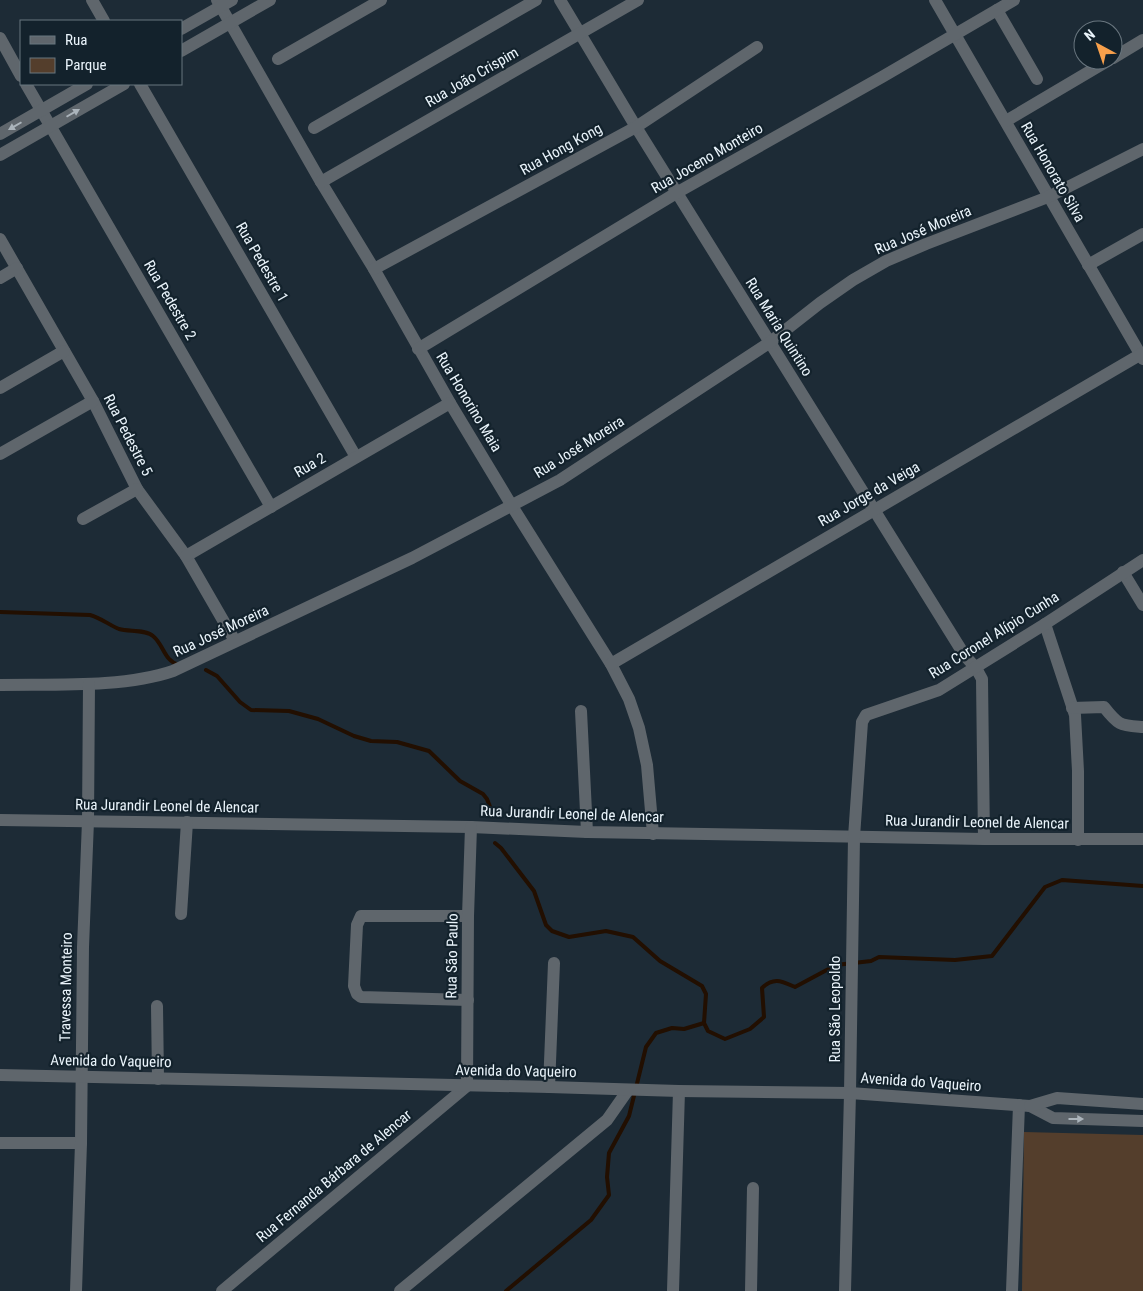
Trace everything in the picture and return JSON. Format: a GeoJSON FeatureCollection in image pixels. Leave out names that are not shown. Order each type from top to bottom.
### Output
{"type":"FeatureCollection","features":[{"type":"Feature","properties":{"kind":"street"},"geometry":{"type":"LineString","coordinates":[[92,0],[103,20]]}},
{"type":"Feature","properties":{"kind":"street"},"geometry":{"type":"LineString","coordinates":[[182,28],[219,3],[232,0]]}},
{"type":"Feature","properties":{"kind":"street"},"geometry":{"type":"LineString","coordinates":[[182,50],[270,0]]}},
{"type":"Feature","properties":{"kind":"street"},"geometry":{"type":"LineString","coordinates":[[278,59],[381,0]]}},
{"type":"Feature","properties":{"kind":"street"},"geometry":{"type":"LineString","coordinates":[[314,128],[536,0]]}},
{"type":"Feature","properties":{"kind":"street","name":"Rua Maria Quintino"},"geometry":{"type":"LineString","coordinates":[[560,0],[769,343],[875,509],[965,656],[976,668]]}},
{"type":"Feature","properties":{"kind":"street","name":"Rua João Crispim"},"geometry":{"type":"LineString","coordinates":[[322,182],[638,0]]}},
{"type":"Feature","properties":{"kind":"street","name":"Rua Honorato Silva"},"geometry":{"type":"LineString","coordinates":[[935,0],[1048,197],[1142,355]]}},
{"type":"Feature","properties":{"kind":"street","name":"Rua Joceno Monteiro"},"geometry":{"type":"LineString","coordinates":[[418,349],[678,192],[1014,0]]}},
{"type":"Feature","properties":{"kind":"street","name":"Rua Honorino Maia"},"geometry":{"type":"LineString","coordinates":[[219,3],[450,403],[611,664],[629,700],[639,728],[647,765],[653,834]]}},
{"type":"Feature","properties":{"kind":"street"},"geometry":{"type":"LineString","coordinates":[[997,10],[1037,79]]}},
{"type":"Feature","properties":{"kind":"street"},"geometry":{"type":"LineString","coordinates":[[0,38],[20,74]]}},
{"type":"Feature","properties":{"kind":"street"},"geometry":{"type":"LineString","coordinates":[[1123,52],[1143,40]]}},
{"type":"Feature","properties":{"kind":"street","name":"Rua Hong Kong"},"geometry":{"type":"LineString","coordinates":[[374,269],[636,127],[757,47]]}},
{"type":"Feature","properties":{"kind":"street"},"geometry":{"type":"LineString","coordinates":[[1006,122],[1092,70]]}},
{"type":"Feature","properties":{"kind":"street","name":"Rua Pedestre 2"},"geometry":{"type":"LineString","coordinates":[[27,85],[271,507]]}},
{"type":"Feature","properties":{"kind":"street"},"geometry":{"type":"LineString","coordinates":[[0,134],[85,85]]}},
{"type":"Feature","properties":{"kind":"street"},"geometry":{"type":"LineString","coordinates":[[0,155],[122,85]]}},
{"type":"Feature","properties":{"kind":"street","name":"Rua Pedestre 1"},"geometry":{"type":"LineString","coordinates":[[141,85],[356,457]]}},
{"type":"Feature","properties":{"kind":"street","name":"Rua José Moreira"},"geometry":{"type":"LineString","coordinates":[[0,686],[89,684],[151,678],[173,671],[404,563],[560,480],[769,343],[820,303],[853,280],[886,261],[1048,197],[1143,148]]}},
{"type":"Feature","properties":{"kind":"street"},"geometry":{"type":"LineString","coordinates":[[1088,265],[1143,234]]}},
{"type":"Feature","properties":{"kind":"street","name":"Rua Pedestre 5"},"geometry":{"type":"LineString","coordinates":[[0,239],[93,401],[137,489],[186,556],[236,641]]}},
{"type":"Feature","properties":{"kind":"street"},"geometry":{"type":"LineString","coordinates":[[0,278],[17,268]]}},
{"type":"Feature","properties":{"kind":"street"},"geometry":{"type":"LineString","coordinates":[[0,388],[64,350]]}},
{"type":"Feature","properties":{"kind":"street","name":"Rua Jorge da Veiga"},"geometry":{"type":"LineString","coordinates":[[611,664],[1142,355]]}},
{"type":"Feature","properties":{"kind":"street"},"geometry":{"type":"LineString","coordinates":[[0,454],[93,401]]}},
{"type":"Feature","properties":{"kind":"street","name":"Rua 2"},"geometry":{"type":"LineString","coordinates":[[186,556],[450,403]]}},
{"type":"Feature","properties":{"kind":"street"},"geometry":{"type":"LineString","coordinates":[[83,519],[137,489]]}},
{"type":"Feature","properties":{"kind":"street","name":"Rua Coronel Alípio Cunha"},"geometry":{"type":"LineString","coordinates":[[861,728],[866,715],[939,690],[1143,560]]}},
{"type":"Feature","properties":{"kind":"street"},"geometry":{"type":"LineString","coordinates":[[1123,572],[1143,605]]}},
{"type":"Feature","properties":{"kind":"street"},"geometry":{"type":"LineString","coordinates":[[1045,624],[1074,715],[1078,771],[1078,840]]}},
{"type":"Feature","properties":{"kind":"street"},"geometry":{"type":"LineString","coordinates":[[976,668],[982,679],[984,839]]}},
{"type":"Feature","properties":{"kind":"street","name":"Travessa Monteiro"},"geometry":{"type":"LineString","coordinates":[[76,1291],[81,1143],[83,947],[88,821],[89,684]]}},
{"type":"Feature","properties":{"kind":"street"},"geometry":{"type":"LineString","coordinates":[[1072,708],[1104,708],[1111,717],[1122,725],[1143,727]]}},
{"type":"Feature","properties":{"kind":"street"},"geometry":{"type":"LineString","coordinates":[[581,711],[587,832]]}},
{"type":"Feature","properties":{"kind":"street","name":"Rua São Leopoldo"},"geometry":{"type":"LineString","coordinates":[[845,1291],[854,837],[861,728]]}},
{"type":"Feature","properties":{"kind":"street","name":"Rua Jurandir Leonel de Alencar"},"geometry":{"type":"LineString","coordinates":[[0,820],[471,827],[653,834],[1078,840],[1143,839]]}},
{"type":"Feature","properties":{"kind":"street"},"geometry":{"type":"LineString","coordinates":[[181,914],[187,822]]}},
{"type":"Feature","properties":{"kind":"street","name":"Rua São Paulo"},"geometry":{"type":"LineString","coordinates":[[467,1086],[468,916],[471,827]]}},
{"type":"Feature","properties":{"kind":"street"},"geometry":{"type":"LineString","coordinates":[[468,916],[366,914],[361,916],[357,925],[354,990],[360,997],[468,1000]]}},
{"type":"Feature","properties":{"kind":"street"},"geometry":{"type":"LineString","coordinates":[[549,1087],[554,963]]}},
{"type":"Feature","properties":{"kind":"street"},"geometry":{"type":"LineString","coordinates":[[157,1006],[158,1079]]}},
{"type":"Feature","properties":{"kind":"street","name":"Avenida do Vaqueiro"},"geometry":{"type":"LineString","coordinates":[[0,1075],[628,1090],[850,1093],[1025,1106],[1057,1098],[1143,1104]]}},
{"type":"Feature","properties":{"kind":"street","name":"Rua Fernanda Bárbara de Alencar"},"geometry":{"type":"LineString","coordinates":[[222,1291],[467,1086]]}},
{"type":"Feature","properties":{"kind":"street"},"geometry":{"type":"LineString","coordinates":[[400,1291],[607,1120],[628,1090]]}},
{"type":"Feature","properties":{"kind":"street"},"geometry":{"type":"LineString","coordinates":[[674,1291],[679,1091]]}},
{"type":"Feature","properties":{"kind":"street"},"geometry":{"type":"LineString","coordinates":[[1012,1291],[1025,1106]]}},
{"type":"Feature","properties":{"kind":"street","name":"Avenida do Vaqueiro"},"geometry":{"type":"LineString","coordinates":[[1025,1106],[1053,1118],[1143,1120]]}},
{"type":"Feature","properties":{"kind":"street"},"geometry":{"type":"LineString","coordinates":[[0,1143],[81,1143]]}},
{"type":"Feature","properties":{"kind":"street"},"geometry":{"type":"LineString","coordinates":[[751,1291],[753,1188]]}},
{"type":"Feature","properties":{"kind":"green space"},"geometry":{"type":"Polygon","coordinates":[[[1024,1132],[1143,1135],[1143,1291],[1022,1291],[1024,1132]]]}},
{"type":"Feature","properties":{"kind":"waterway"},"geometry":{"type":"LineString","coordinates":[[0,612],[90,615],[119,629],[150,634],[157,640],[170,660],[179,665]]}},
{"type":"Feature","properties":{"kind":"waterway"},"geometry":{"type":"LineString","coordinates":[[206,670],[217,676],[240,702],[251,710],[289,711],[318,719],[354,736],[371,741],[397,742],[429,751],[460,781],[483,794],[492,812]]}},
{"type":"Feature","properties":{"kind":"waterway"},"geometry":{"type":"LineString","coordinates":[[495,843],[501,848],[534,891],[546,925],[552,931],[569,937],[606,931],[633,937],[660,961],[702,986],[706,994],[704,1023],[708,1031],[725,1039],[750,1029],[764,1017],[762,988],[770,982],[778,981],[795,987],[836,965],[871,961],[879,957],[955,960],[992,956],[1045,887],[1062,880],[1143,886]]}},
{"type":"Feature","properties":{"kind":"waterway"},"geometry":{"type":"LineString","coordinates":[[506,1291],[591,1220],[609,1195],[607,1177],[609,1153],[629,1116],[646,1047],[656,1033],[672,1028],[684,1029],[704,1023]]}}]}
